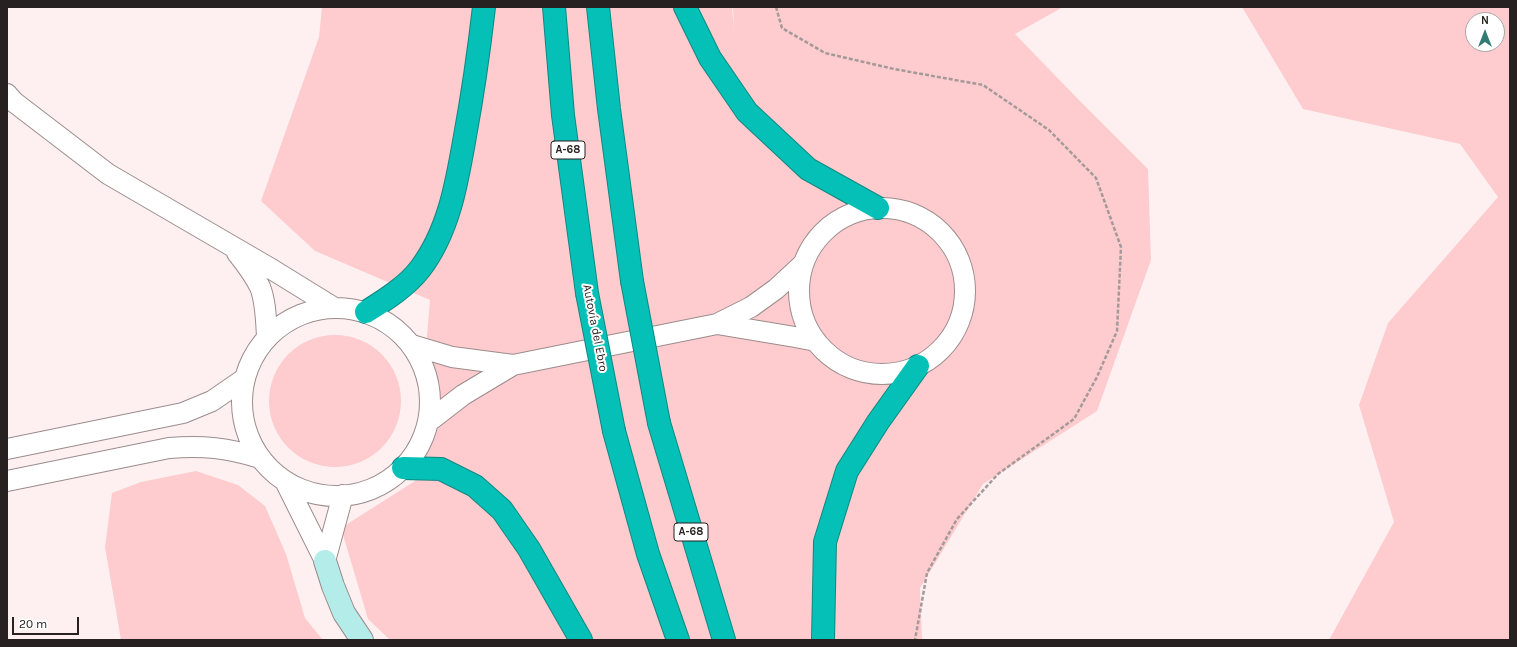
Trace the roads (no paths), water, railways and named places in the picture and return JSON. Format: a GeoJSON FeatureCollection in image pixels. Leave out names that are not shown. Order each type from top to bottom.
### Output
{"type":"FeatureCollection","features":[{"type":"Feature","properties":{"kind":"highway"},"geometry":{"type":"LineString","coordinates":[[366,312],[406,284],[419,271],[440,237],[451,205],[463,151],[484,7]]}},
{"type":"Feature","properties":{"kind":"highway","name":"Autovía del Ebro"},"geometry":{"type":"LineString","coordinates":[[554,7],[563,115],[587,293],[614,431],[648,554],[678,640]]}},
{"type":"Feature","properties":{"kind":"highway","name":"A-68"},"geometry":{"type":"LineString","coordinates":[[598,7],[609,109],[632,281],[658,423],[724,640]]}},
{"type":"Feature","properties":{"kind":"highway"},"geometry":{"type":"LineString","coordinates":[[685,7],[710,58],[747,112],[808,169],[878,208]]}},
{"type":"Feature","properties":{"kind":"highway"},"geometry":{"type":"LineString","coordinates":[[823,640],[825,542],[847,471],[878,422],[918,366]]}},
{"type":"Feature","properties":{"kind":"highway"},"geometry":{"type":"LineString","coordinates":[[403,468],[440,469],[475,486],[502,510],[529,549],[581,640]]}},
{"type":"Feature","properties":{"kind":"street"},"geometry":{"type":"LineString","coordinates":[[7,94],[14,102],[108,174],[273,270],[333,307]]}},
{"type":"Feature","properties":{"kind":"street"},"geometry":{"type":"LineString","coordinates":[[878,208],[901,210],[922,218],[940,232],[954,250],[962,271],[965,293],[961,316],[952,336],[937,353],[918,366],[891,374],[863,372],[836,360],[816,341],[805,324],[800,304],[799,284],[803,264],[814,242],[832,224],[854,212],[878,208]]}},
{"type":"Feature","properties":{"kind":"street"},"geometry":{"type":"LineString","coordinates":[[232,247],[252,272],[260,289],[265,311],[267,337]]}},
{"type":"Feature","properties":{"kind":"street"},"geometry":{"type":"LineString","coordinates":[[412,345],[452,357],[513,365],[717,324],[751,307],[776,289],[803,264]]}},
{"type":"Feature","properties":{"kind":"street"},"geometry":{"type":"LineString","coordinates":[[333,307],[350,308],[366,312],[383,320],[399,331],[412,345],[422,362],[428,382],[430,402],[428,422],[419,447],[403,468],[389,479],[374,488],[357,493],[343,495],[319,494],[285,481],[270,469],[260,458],[250,440],[243,420],[242,400],[244,379],[253,357],[267,337],[286,322],[308,311],[333,307]]}},
{"type":"Feature","properties":{"kind":"street"},"geometry":{"type":"LineString","coordinates":[[717,324],[795,336],[816,341]]}},
{"type":"Feature","properties":{"kind":"street"},"geometry":{"type":"LineString","coordinates":[[428,422],[463,395],[513,365]]}},
{"type":"Feature","properties":{"kind":"street"},"geometry":{"type":"LineString","coordinates":[[7,449],[183,413],[212,401],[244,379]]}},
{"type":"Feature","properties":{"kind":"street"},"geometry":{"type":"LineString","coordinates":[[7,481],[170,448],[190,446],[216,447],[235,450],[260,458]]}},
{"type":"Feature","properties":{"kind":"street"},"geometry":{"type":"LineString","coordinates":[[285,481],[325,561],[344,613],[362,640]]}},
{"type":"Feature","properties":{"kind":"street"},"geometry":{"type":"LineString","coordinates":[[325,561],[343,495]]}}]}
